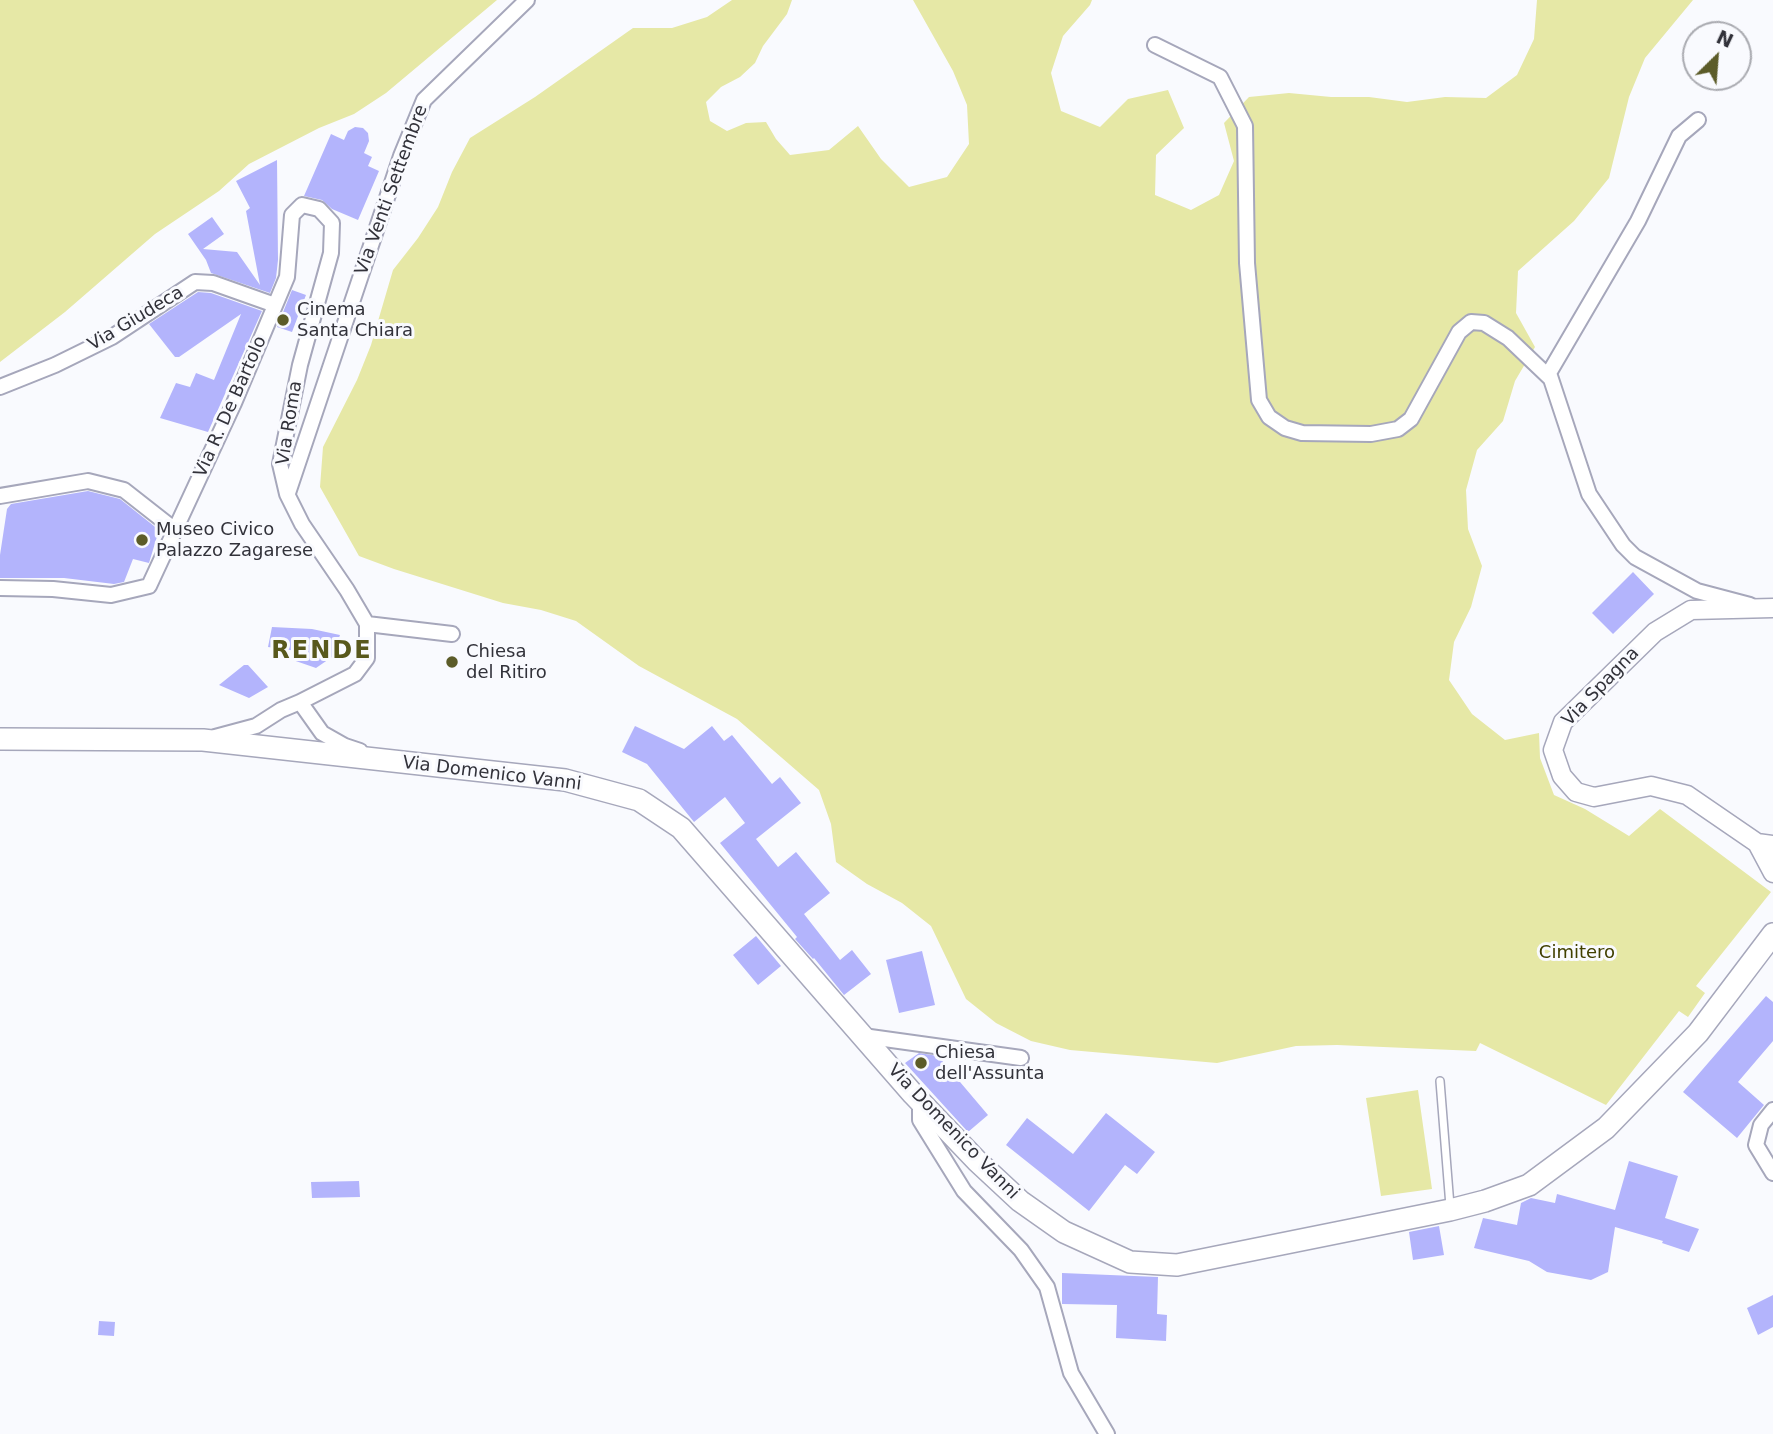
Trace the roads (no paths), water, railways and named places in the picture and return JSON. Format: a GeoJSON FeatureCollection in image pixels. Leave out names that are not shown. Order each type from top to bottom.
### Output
{"type":"FeatureCollection","features":[{"type":"Feature","properties":{"kind":"main road","name":"Via Domenico Vanni"},"geometry":{"type":"LineString","coordinates":[[0,739],[203,740],[565,780],[639,800],[681,828],[919,1101],[977,1161],[1020,1201],[1064,1233],[1130,1262],[1177,1265],[1450,1210],[1529,1185],[1606,1128],[1698,1033],[1773,934]]}},
{"type":"Feature","properties":{"kind":"street","name":"Via Venti Settembre"},"geometry":{"type":"LineString","coordinates":[[287,494],[392,182],[424,100],[527,0]]}},
{"type":"Feature","properties":{"kind":"street"},"geometry":{"type":"LineString","coordinates":[[1155,45],[1220,77],[1245,126],[1247,264],[1259,400],[1269,417],[1285,428],[1303,433],[1371,435],[1398,429],[1412,419],[1459,332],[1471,322],[1484,323],[1508,338],[1550,379]]}},
{"type":"Feature","properties":{"kind":"street"},"geometry":{"type":"LineString","coordinates":[[1698,120],[1679,136],[1638,221],[1549,373],[1588,494],[1623,545],[1635,557],[1696,591],[1767,608]]}},
{"type":"Feature","properties":{"kind":"street","name":"Via Roma"},"geometry":{"type":"LineString","coordinates":[[302,205],[319,209],[332,223],[331,253],[300,365],[280,464],[287,494],[302,524],[367,624]]}},
{"type":"Feature","properties":{"kind":"street","name":"Via R. De Bartolo"},"geometry":{"type":"LineString","coordinates":[[0,588],[53,589],[111,595],[149,586],[234,403],[287,277],[292,215],[302,205]]}},
{"type":"Feature","properties":{"kind":"street","name":"Via Giudeca"},"geometry":{"type":"LineString","coordinates":[[0,387],[55,365],[112,337],[195,282],[213,283],[275,305]]}},
{"type":"Feature","properties":{"kind":"street"},"geometry":{"type":"LineString","coordinates":[[0,496],[88,481],[124,490],[175,530]]}},
{"type":"Feature","properties":{"kind":"street","name":"Via Spagna"},"geometry":{"type":"LineString","coordinates":[[1767,608],[1691,610],[1655,632],[1563,722],[1553,750],[1562,776],[1576,792],[1594,797],[1651,786],[1687,795],[1765,844],[1773,873]]}},
{"type":"Feature","properties":{"kind":"street"},"geometry":{"type":"LineString","coordinates":[[203,740],[256,726],[281,710],[355,674],[367,658],[367,624],[452,634]]}},
{"type":"Feature","properties":{"kind":"street"},"geometry":{"type":"LineString","coordinates":[[300,702],[322,733],[345,746],[388,760]]}},
{"type":"Feature","properties":{"kind":"street"},"geometry":{"type":"LineString","coordinates":[[863,1036],[1021,1058]]}},
{"type":"Feature","properties":{"kind":"street"},"geometry":{"type":"LineString","coordinates":[[919,1101],[920,1120],[964,1191],[1021,1250],[1047,1287],[1071,1373],[1107,1434]]}},
{"type":"Feature","properties":{"kind":"street"},"geometry":{"type":"LineString","coordinates":[[1773,1110],[1761,1125],[1756,1146],[1773,1172]]}},
{"type":"Feature","properties":{"kind":"lane"},"geometry":{"type":"LineString","coordinates":[[1440,1081],[1450,1210]]}},
{"type":"Feature","properties":{"kind":"place","name":"Cinema Santa Chiara"},"geometry":{"type":"Point","coordinates":[283,320]}},
{"type":"Feature","properties":{"kind":"place","name":"Museo Civico Palazzo Zagarese"},"geometry":{"type":"Point","coordinates":[142,540]}},
{"type":"Feature","properties":{"kind":"place","name":"Chiesa del Ritiro"},"geometry":{"type":"Point","coordinates":[452,662]}},
{"type":"Feature","properties":{"kind":"place","name":"Chiesa dell'Assunta"},"geometry":{"type":"Point","coordinates":[921,1063]}},
{"type":"Feature","properties":{"kind":"district","name":"RENDE"},"geometry":{"type":"Point","coordinates":[322,652]}},
{"type":"Feature","properties":{"kind":"park label","name":"Cimitero"},"geometry":{"type":"Point","coordinates":[1577,953]}}]}
